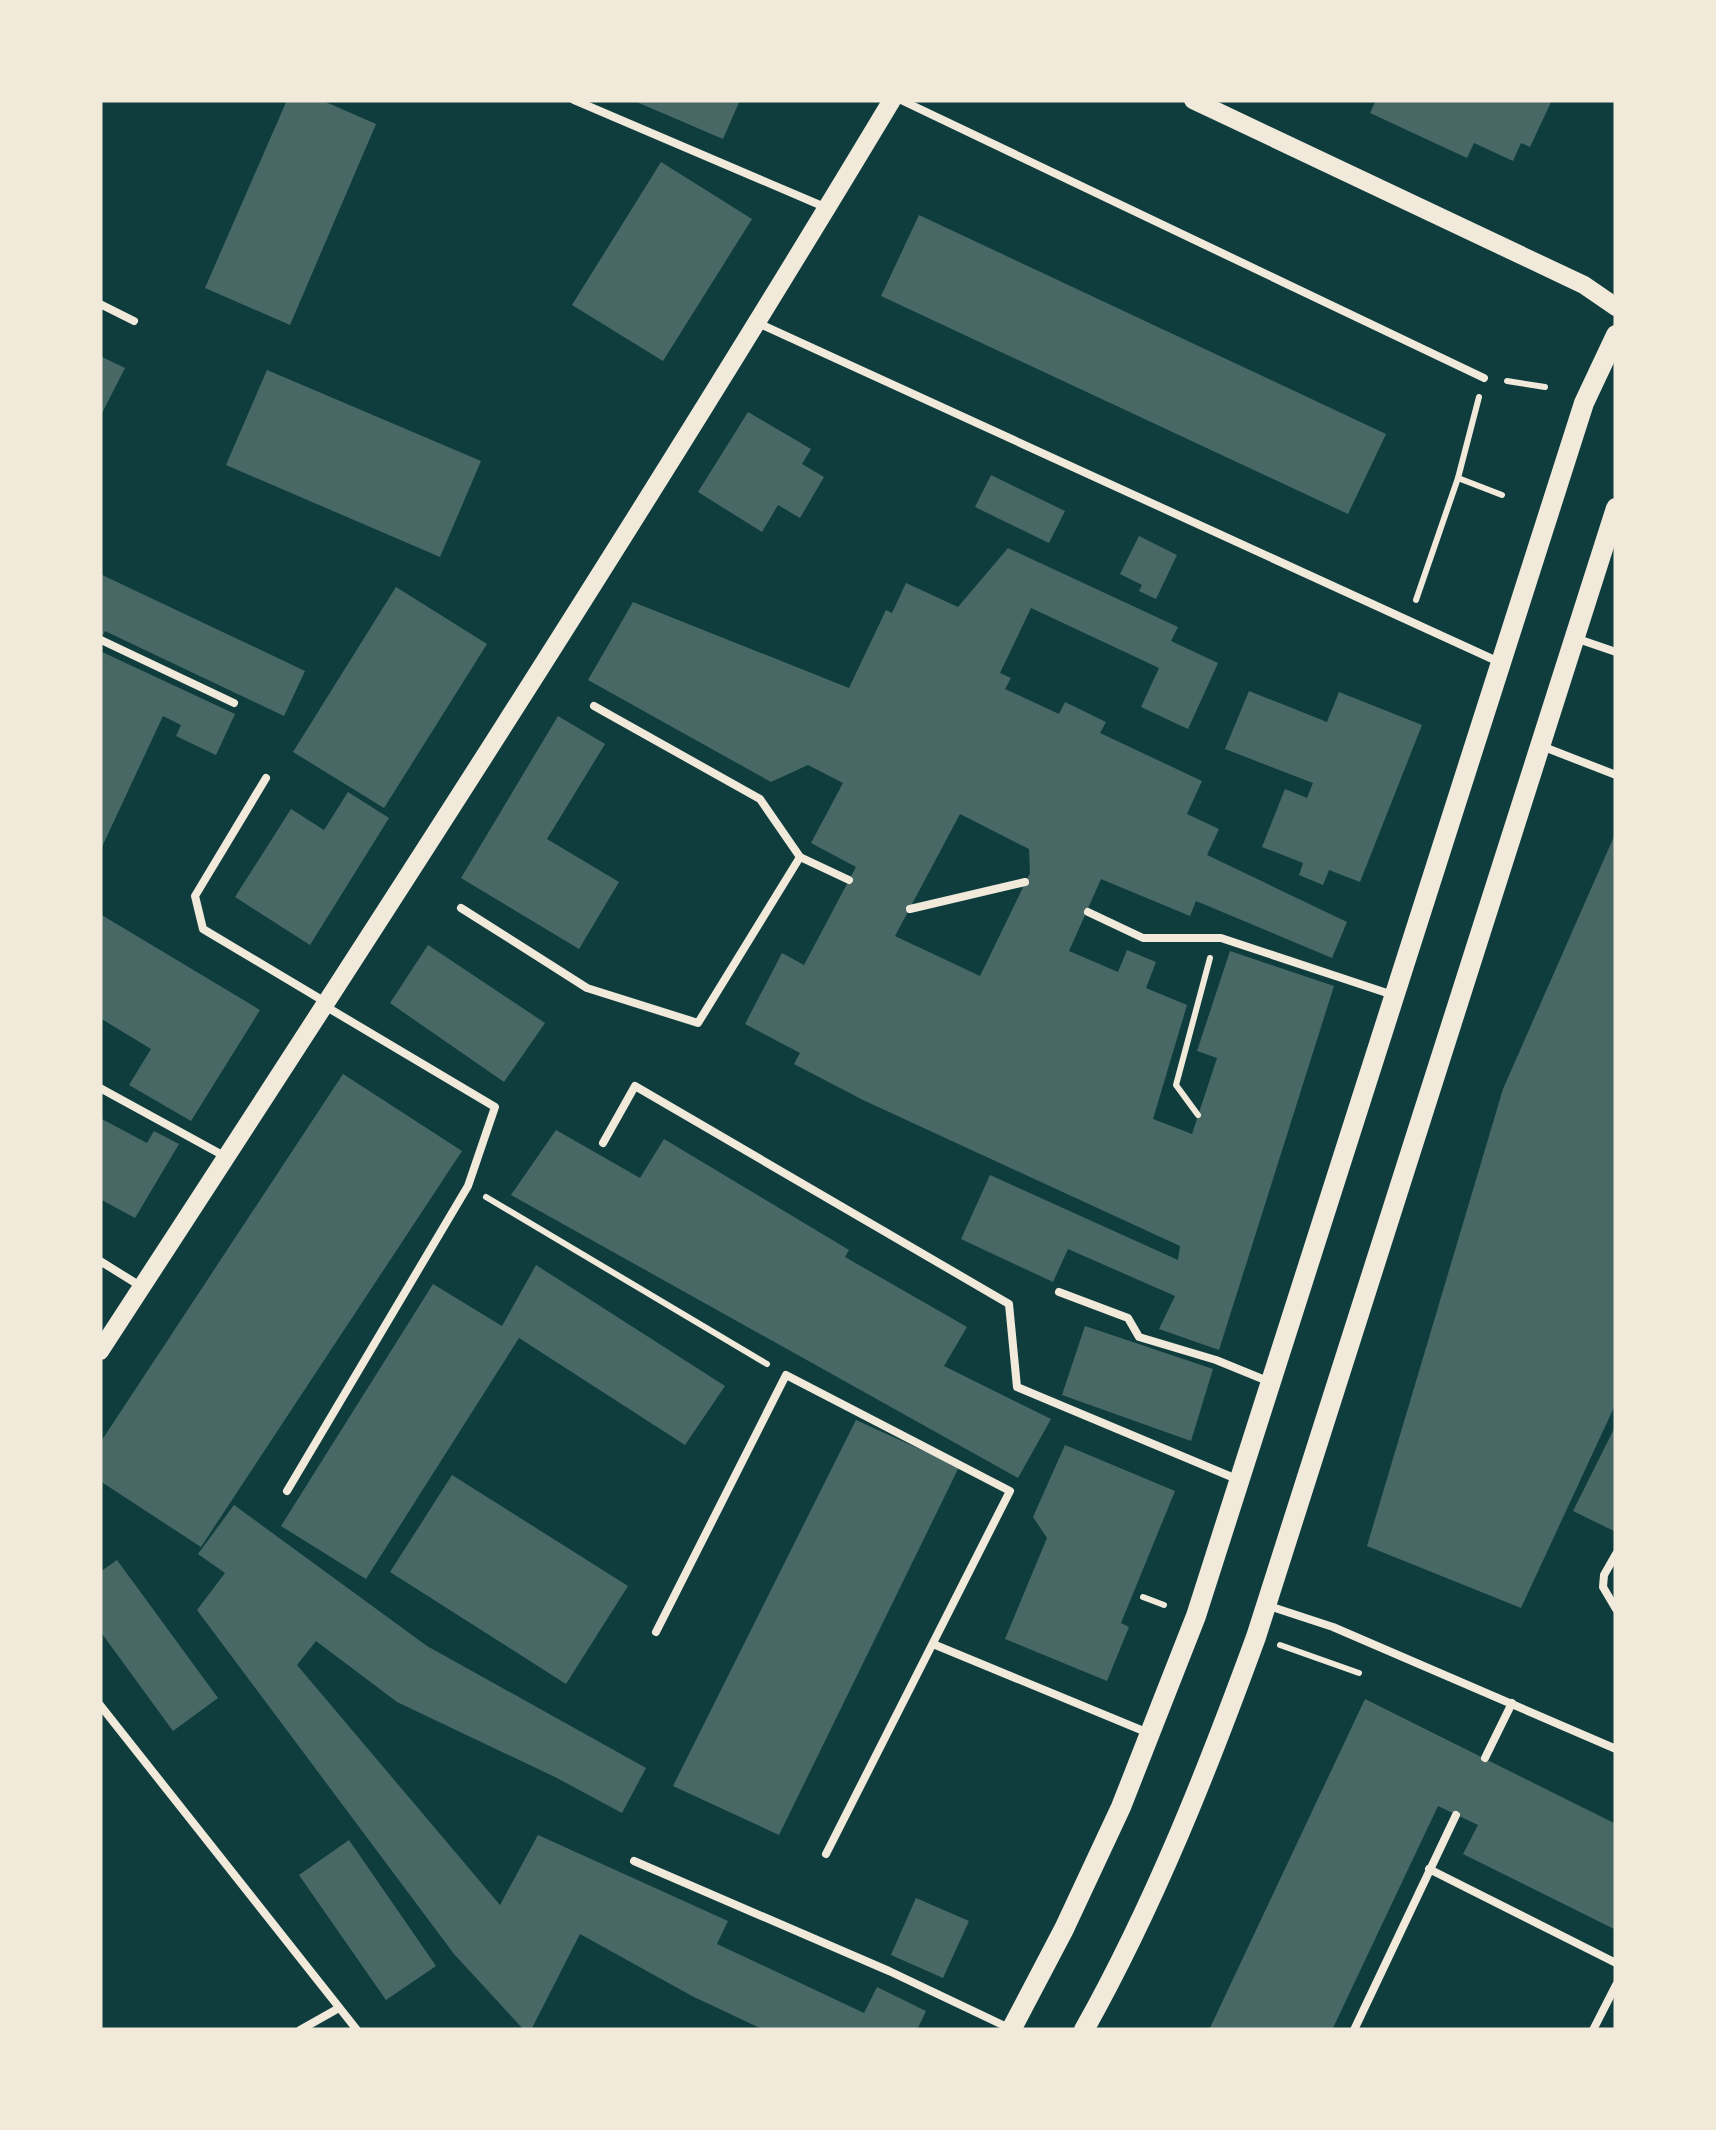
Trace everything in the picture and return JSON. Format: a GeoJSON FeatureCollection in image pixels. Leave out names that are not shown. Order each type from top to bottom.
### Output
{"type":"FeatureCollection","features":[{"type":"Feature","properties":{"kind":"main road"},"geometry":{"type":"LineString","coordinates":[[1011,2030],[1072,1911],[1150,1734],[1196,1616],[1584,402],[1616,335]]}},
{"type":"Feature","properties":{"kind":"main road"},"geometry":{"type":"LineString","coordinates":[[1084,2030],[1111,1982],[1205,1775],[1267,1606],[1616,508]]}},
{"type":"Feature","properties":{"kind":"street"},"geometry":{"type":"LineString","coordinates":[[100,1352],[326,1005],[758,323],[892,100]]}},
{"type":"Feature","properties":{"kind":"street"},"geometry":{"type":"LineString","coordinates":[[1193,100],[1584,285],[1616,307]]}},
{"type":"Feature","properties":{"kind":"lane"},"geometry":{"type":"LineString","coordinates":[[574,100],[827,208]]}},
{"type":"Feature","properties":{"kind":"lane"},"geometry":{"type":"LineString","coordinates":[[901,100],[1484,378]]}},
{"type":"Feature","properties":{"kind":"lane"},"geometry":{"type":"LineString","coordinates":[[100,304],[134,321]]}},
{"type":"Feature","properties":{"kind":"lane"},"geometry":{"type":"LineString","coordinates":[[758,323],[1502,664]]}},
{"type":"Feature","properties":{"kind":"lane"},"geometry":{"type":"LineString","coordinates":[[1572,637],[1616,652]]}},
{"type":"Feature","properties":{"kind":"lane"},"geometry":{"type":"LineString","coordinates":[[100,640],[234,703]]}},
{"type":"Feature","properties":{"kind":"lane"},"geometry":{"type":"LineString","coordinates":[[594,706],[760,799],[800,857],[849,880]]}},
{"type":"Feature","properties":{"kind":"lane"},"geometry":{"type":"LineString","coordinates":[[1540,745],[1616,774]]}},
{"type":"Feature","properties":{"kind":"lane"},"geometry":{"type":"LineString","coordinates":[[266,778],[195,896],[203,930],[495,1107],[468,1186],[287,1491]]}},
{"type":"Feature","properties":{"kind":"lane"},"geometry":{"type":"LineString","coordinates":[[461,908],[587,988],[698,1023],[800,857]]}},
{"type":"Feature","properties":{"kind":"lane"},"geometry":{"type":"LineString","coordinates":[[910,909],[1025,882]]}},
{"type":"Feature","properties":{"kind":"lane"},"geometry":{"type":"LineString","coordinates":[[1088,912],[1143,938],[1215,938],[1395,995]]}},
{"type":"Feature","properties":{"kind":"lane"},"geometry":{"type":"LineString","coordinates":[[602,1144],[636,1086],[1009,1304],[1018,1387],[1240,1480]]}},
{"type":"Feature","properties":{"kind":"lane"},"geometry":{"type":"LineString","coordinates":[[100,1088],[226,1157]]}},
{"type":"Feature","properties":{"kind":"lane"},"geometry":{"type":"LineString","coordinates":[[100,1262],[142,1287]]}},
{"type":"Feature","properties":{"kind":"lane"},"geometry":{"type":"LineString","coordinates":[[1059,1292],[1128,1318],[1139,1337],[1216,1360],[1270,1382]]}},
{"type":"Feature","properties":{"kind":"lane"},"geometry":{"type":"LineString","coordinates":[[656,1632],[786,1374],[1010,1492],[826,1854]]}},
{"type":"Feature","properties":{"kind":"lane"},"geometry":{"type":"LineString","coordinates":[[1616,1554],[1602,1586],[1616,1609]]}},
{"type":"Feature","properties":{"kind":"lane"},"geometry":{"type":"LineString","coordinates":[[1267,1606],[1334,1626],[1616,1749]]}},
{"type":"Feature","properties":{"kind":"lane"},"geometry":{"type":"LineString","coordinates":[[933,1644],[1150,1734]]}},
{"type":"Feature","properties":{"kind":"lane"},"geometry":{"type":"LineString","coordinates":[[1485,1758],[1512,1703]]}},
{"type":"Feature","properties":{"kind":"lane"},"geometry":{"type":"LineString","coordinates":[[101,1708],[357,2030]]}},
{"type":"Feature","properties":{"kind":"lane"},"geometry":{"type":"LineString","coordinates":[[1354,2030],[1456,1815]]}},
{"type":"Feature","properties":{"kind":"lane"},"geometry":{"type":"LineString","coordinates":[[634,1860],[890,1971],[1011,2030]]}},
{"type":"Feature","properties":{"kind":"lane"},"geometry":{"type":"LineString","coordinates":[[1429,1869],[1616,1963]]}},
{"type":"Feature","properties":{"kind":"lane"},"geometry":{"type":"LineString","coordinates":[[1593,2030],[1616,1985]]}},
{"type":"Feature","properties":{"kind":"lane"},"geometry":{"type":"LineString","coordinates":[[300,2030],[339,2008]]}},
{"type":"Feature","properties":{"kind":"path"},"geometry":{"type":"LineString","coordinates":[[1409,622],[1458,478],[1484,378],[1545,386]]}},
{"type":"Feature","properties":{"kind":"path"},"geometry":{"type":"LineString","coordinates":[[1458,478],[1502,495]]}},
{"type":"Feature","properties":{"kind":"path"},"geometry":{"type":"LineString","coordinates":[[1198,1116],[1176,1085],[1215,938]]}},
{"type":"Feature","properties":{"kind":"path"},"geometry":{"type":"LineString","coordinates":[[514,1216],[786,1374]]}},
{"type":"Feature","properties":{"kind":"path"},"geometry":{"type":"LineString","coordinates":[[1143,1598],[1164,1605]]}},
{"type":"Feature","properties":{"kind":"path"},"geometry":{"type":"LineString","coordinates":[[1276,1644],[1359,1673]]}},
{"type":"Feature","properties":{"kind":"building"},"geometry":{"type":"Polygon","coordinates":[[[287,100],[321,100],[376,124],[290,325],[205,288],[287,100]]]}},
{"type":"Feature","properties":{"kind":"building"},"geometry":{"type":"Polygon","coordinates":[[[632,100],[740,100],[723,139],[632,100]]]}},
{"type":"Feature","properties":{"kind":"building"},"geometry":{"type":"Polygon","coordinates":[[[1376,100],[1552,100],[1530,147],[1521,143],[1513,161],[1474,143],[1467,158],[1370,113],[1376,100]]]}},
{"type":"Feature","properties":{"kind":"building"},"geometry":{"type":"Polygon","coordinates":[[[661,162],[752,219],[663,361],[572,305],[661,162]]]}},
{"type":"Feature","properties":{"kind":"building"},"geometry":{"type":"Polygon","coordinates":[[[919,215],[1386,434],[1348,514],[881,296],[919,215]]]}},
{"type":"Feature","properties":{"kind":"building"},"geometry":{"type":"Polygon","coordinates":[[[100,356],[125,368],[100,417],[100,356]]]}},
{"type":"Feature","properties":{"kind":"building"},"geometry":{"type":"Polygon","coordinates":[[[267,370],[481,461],[440,557],[226,465],[267,370]]]}},
{"type":"Feature","properties":{"kind":"building"},"geometry":{"type":"Polygon","coordinates":[[[748,412],[811,449],[802,464],[824,477],[800,518],[778,505],[762,532],[698,492],[748,412]]]}},
{"type":"Feature","properties":{"kind":"building"},"geometry":{"type":"Polygon","coordinates":[[[991,475],[1065,511],[1049,543],[975,507],[991,475]]]}},
{"type":"Feature","properties":{"kind":"building"},"geometry":{"type":"Polygon","coordinates":[[[1139,536],[1177,555],[1156,599],[1139,591],[1142,585],[1120,574],[1139,536]]]}},
{"type":"Feature","properties":{"kind":"building"},"geometry":{"type":"Polygon","coordinates":[[[1008,548],[1178,627],[1171,641],[1218,663],[1188,729],[1141,707],[1159,668],[1031,608],[1000,673],[1011,678],[1005,689],[1059,714],[1065,702],[1106,722],[1100,733],[1202,781],[1187,814],[1219,829],[1207,855],[1347,922],[1332,958],[1196,901],[1190,916],[1101,879],[1069,951],[1118,972],[1127,950],[1156,962],[1146,988],[1187,1005],[1153,1119],[1192,1134],[1217,1058],[1197,1051],[1230,951],[1334,986],[1219,1350],[1159,1329],[1175,1296],[1068,1249],[1053,1282],[961,1239],[990,1175],[1178,1260],[1180,1246],[863,1100],[794,1064],[800,1053],[745,1024],[782,953],[804,965],[856,867],[811,843],[843,783],[808,765],[771,782],[588,680],[633,602],[849,688],[886,610],[892,613],[906,583],[958,607],[1008,548]],[[960,814],[895,936],[980,976],[1030,873],[1029,849],[960,814]]]}},
{"type":"Feature","properties":{"kind":"building"},"geometry":{"type":"Polygon","coordinates":[[[100,574],[305,671],[284,716],[105,631],[100,641],[100,574]]]}},
{"type":"Feature","properties":{"kind":"building"},"geometry":{"type":"Polygon","coordinates":[[[396,587],[487,644],[384,808],[293,752],[396,587]]]}},
{"type":"Feature","properties":{"kind":"building"},"geometry":{"type":"Polygon","coordinates":[[[100,651],[235,714],[216,755],[176,736],[181,725],[163,716],[100,851],[100,651]]]}},
{"type":"Feature","properties":{"kind":"building"},"geometry":{"type":"Polygon","coordinates":[[[1249,691],[1327,722],[1339,692],[1422,725],[1360,882],[1329,870],[1323,885],[1299,875],[1303,863],[1262,847],[1285,789],[1307,798],[1313,783],[1225,749],[1249,691]]]}},
{"type":"Feature","properties":{"kind":"building"},"geometry":{"type":"Polygon","coordinates":[[[558,716],[605,744],[547,839],[619,882],[579,949],[461,878],[558,716]]]}},
{"type":"Feature","properties":{"kind":"building"},"geometry":{"type":"Polygon","coordinates":[[[348,792],[389,818],[310,945],[235,897],[291,809],[324,830],[348,792]]]}},
{"type":"Feature","properties":{"kind":"building"},"geometry":{"type":"Polygon","coordinates":[[[1616,832],[1616,1403],[1521,1608],[1367,1546],[1503,1089],[1616,832]]]}},
{"type":"Feature","properties":{"kind":"building"},"geometry":{"type":"Polygon","coordinates":[[[100,914],[260,1010],[191,1121],[129,1085],[151,1049],[100,1018],[100,914]]]}},
{"type":"Feature","properties":{"kind":"building"},"geometry":{"type":"Polygon","coordinates":[[[428,945],[545,1023],[504,1082],[390,1003],[428,945]]]}},
{"type":"Feature","properties":{"kind":"building"},"geometry":{"type":"Polygon","coordinates":[[[343,1074],[462,1151],[201,1547],[100,1481],[100,1443],[343,1074]]]}},
{"type":"Feature","properties":{"kind":"building"},"geometry":{"type":"Polygon","coordinates":[[[100,1118],[147,1143],[154,1131],[179,1144],[135,1218],[100,1199],[100,1118]]]}},
{"type":"Feature","properties":{"kind":"building"},"geometry":{"type":"Polygon","coordinates":[[[556,1130],[640,1178],[664,1139],[849,1250],[845,1257],[967,1327],[944,1366],[1051,1419],[1018,1478],[511,1195],[556,1130]]]}},
{"type":"Feature","properties":{"kind":"building"},"geometry":{"type":"Polygon","coordinates":[[[536,1265],[725,1386],[685,1445],[519,1338],[366,1579],[281,1526],[433,1284],[502,1326],[536,1265]]]}},
{"type":"Feature","properties":{"kind":"building"},"geometry":{"type":"Polygon","coordinates":[[[1085,1326],[1213,1369],[1191,1441],[1062,1395],[1085,1326]]]}},
{"type":"Feature","properties":{"kind":"building"},"geometry":{"type":"Polygon","coordinates":[[[856,1420],[959,1467],[779,1835],[673,1786],[856,1420]]]}},
{"type":"Feature","properties":{"kind":"building"},"geometry":{"type":"Polygon","coordinates":[[[1616,1425],[1616,1532],[1573,1511],[1616,1425]]]}},
{"type":"Feature","properties":{"kind":"building"},"geometry":{"type":"Polygon","coordinates":[[[1065,1445],[1175,1491],[1121,1623],[1129,1627],[1107,1681],[1005,1639],[1047,1538],[1033,1517],[1065,1445]]]}},
{"type":"Feature","properties":{"kind":"building"},"geometry":{"type":"Polygon","coordinates":[[[452,1475],[628,1586],[566,1684],[390,1572],[452,1475]]]}},
{"type":"Feature","properties":{"kind":"building"},"geometry":{"type":"Polygon","coordinates":[[[234,1505],[427,1646],[646,1768],[622,1813],[397,1702],[316,1641],[297,1665],[500,1905],[538,1835],[728,1921],[717,1944],[864,2013],[877,1987],[926,2011],[917,2030],[764,2030],[692,1996],[580,1934],[531,2030],[524,2030],[454,1954],[197,1610],[225,1573],[198,1554],[234,1505]]]}},
{"type":"Feature","properties":{"kind":"building"},"geometry":{"type":"Polygon","coordinates":[[[117,1560],[218,1698],[173,1731],[100,1631],[100,1572],[117,1560]]]}},
{"type":"Feature","properties":{"kind":"building"},"geometry":{"type":"Polygon","coordinates":[[[1365,1699],[1616,1824],[1616,1930],[1463,1854],[1478,1825],[1438,1806],[1332,2030],[1209,2030],[1365,1699]]]}},
{"type":"Feature","properties":{"kind":"building"},"geometry":{"type":"Polygon","coordinates":[[[349,1840],[436,1966],[386,2000],[299,1875],[349,1840]]]}},
{"type":"Feature","properties":{"kind":"building"},"geometry":{"type":"Polygon","coordinates":[[[916,1898],[969,1921],[943,1978],[891,1955],[916,1898]]]}}]}
